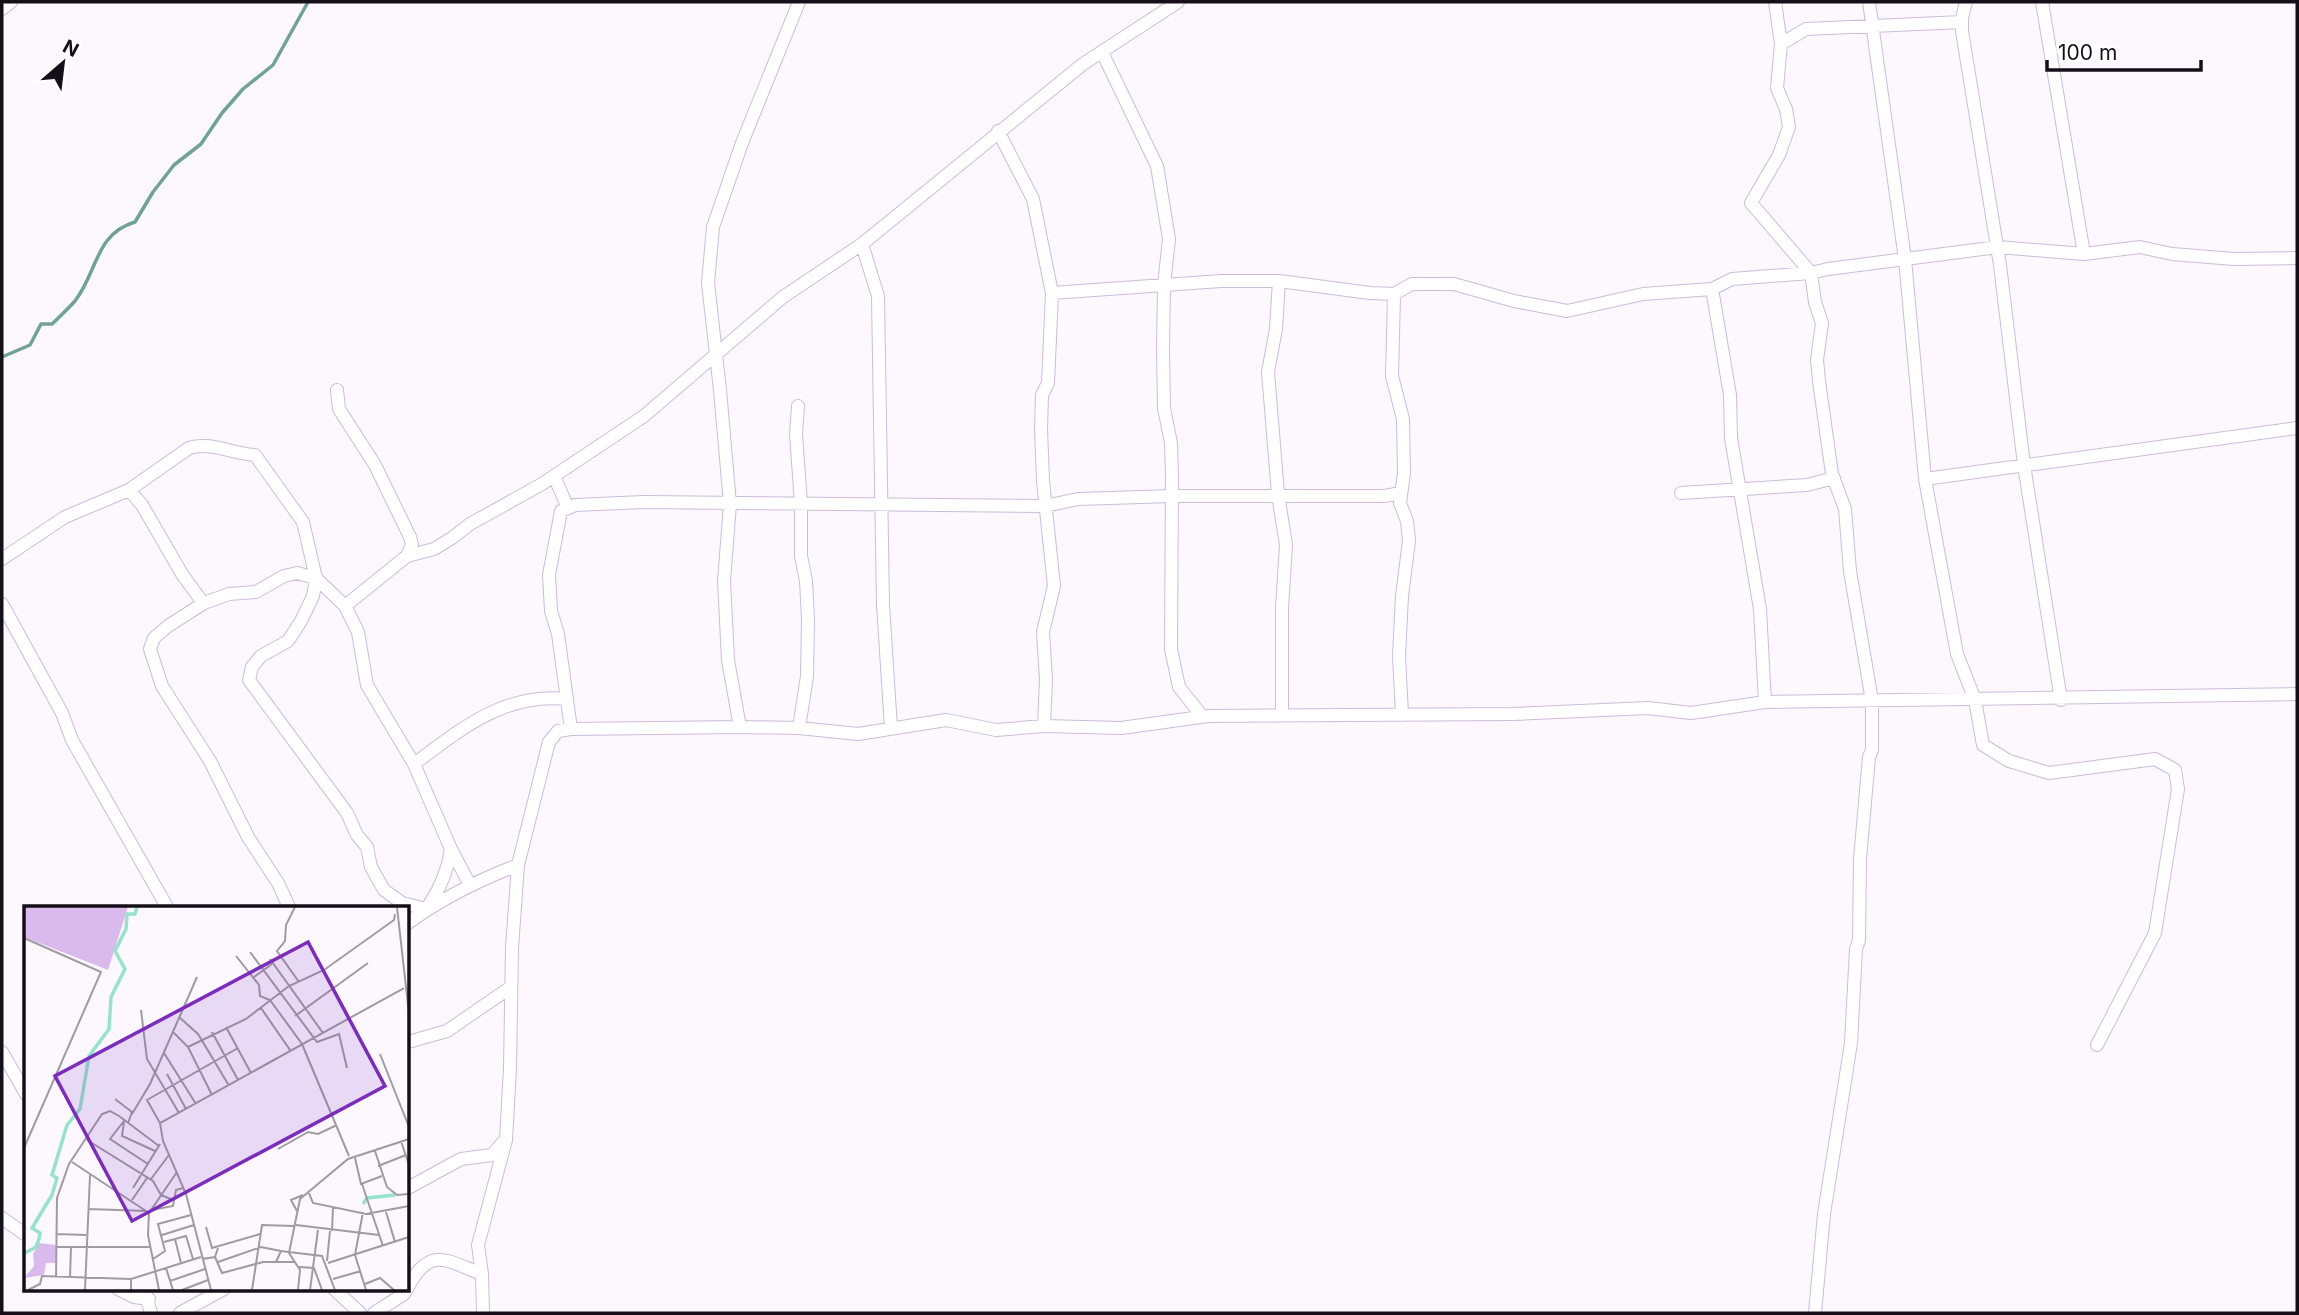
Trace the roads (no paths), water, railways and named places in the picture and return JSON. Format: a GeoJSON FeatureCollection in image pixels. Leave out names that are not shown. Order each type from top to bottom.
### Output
{"type":"FeatureCollection","features":[{"type":"Feature","properties":{"kind":"street"},"geometry":{"type":"LineString","coordinates":[[2,9],[11,2]]}},
{"type":"Feature","properties":{"kind":"street"},"geometry":{"type":"LineString","coordinates":[[740,727],[727,660],[723,581],[730,504],[708,283],[713,227],[742,143],[799,2]]}},
{"type":"Feature","properties":{"kind":"street"},"geometry":{"type":"LineString","coordinates":[[345,606],[407,556],[433,548],[452,538],[470,524],[554,476],[644,416],[783,297],[862,244],[1083,64],[1178,2]]}},
{"type":"Feature","properties":{"kind":"street"},"geometry":{"type":"LineString","coordinates":[[1775,2],[1781,44],[1777,88],[1786,109],[1789,127],[1779,155],[1751,203],[1811,273],[1815,302],[1822,323],[1817,360],[1833,478],[1845,509],[1850,571],[1872,701],[1872,750],[1868,757],[1862,832],[1859,940],[1856,949],[1851,1043],[1844,1100],[1830,1167],[1815,1313]]}},
{"type":"Feature","properties":{"kind":"street"},"geometry":{"type":"LineString","coordinates":[[1868,2],[1905,259],[1925,479],[1957,654],[1975,700],[1983,745],[2009,761],[2049,774],[2155,759],[2175,771],[2178,789],[2155,933],[2097,1045]]}},
{"type":"Feature","properties":{"kind":"street"},"geometry":{"type":"LineString","coordinates":[[1966,2],[1962,22],[1998,247],[2024,465],[2061,699]]}},
{"type":"Feature","properties":{"kind":"street"},"geometry":{"type":"LineString","coordinates":[[2042,2],[2084,254]]}},
{"type":"Feature","properties":{"kind":"street"},"geometry":{"type":"LineString","coordinates":[[1781,44],[1806,29],[1962,22]]}},
{"type":"Feature","properties":{"kind":"street"},"geometry":{"type":"LineString","coordinates":[[1102,52],[1157,166],[1169,239],[1164,285],[1164,408],[1171,443],[1171,649],[1179,687],[1202,716]]}},
{"type":"Feature","properties":{"kind":"street"},"geometry":{"type":"LineString","coordinates":[[998,131],[1033,198],[1052,293],[1048,383],[1042,395],[1041,429],[1045,506],[1054,586],[1043,632],[1046,680],[1044,726]]}},
{"type":"Feature","properties":{"kind":"street"},"geometry":{"type":"LineString","coordinates":[[862,244],[878,296],[883,605],[891,728]]}},
{"type":"Feature","properties":{"kind":"street"},"geometry":{"type":"LineString","coordinates":[[1052,293],[1222,281],[1279,281],[1394,294],[1412,284],[1454,284],[1514,302],[1567,311],[1643,294],[1712,289],[1732,279],[1811,273],[1998,247],[2084,254],[2140,247],[2172,254],[2234,259],[2297,258]]}},
{"type":"Feature","properties":{"kind":"street"},"geometry":{"type":"LineString","coordinates":[[1279,281],[1276,329],[1268,372],[1278,494],[1286,545],[1282,608],[1282,715]]}},
{"type":"Feature","properties":{"kind":"street"},"geometry":{"type":"LineString","coordinates":[[1712,289],[1731,395],[1731,438],[1760,609],[1765,702]]}},
{"type":"Feature","properties":{"kind":"street"},"geometry":{"type":"LineString","coordinates":[[1394,294],[1392,376],[1403,419],[1404,473],[1400,503],[1407,521],[1409,541],[1402,596],[1399,656],[1402,715]]}},
{"type":"Feature","properties":{"kind":"street"},"geometry":{"type":"LineString","coordinates":[[337,390],[339,409],[375,465],[410,537],[412,545],[407,556]]}},
{"type":"Feature","properties":{"kind":"street"},"geometry":{"type":"LineString","coordinates":[[798,406],[796,434],[801,504],[801,556],[806,581],[808,619],[807,676],[800,728]]}},
{"type":"Feature","properties":{"kind":"street"},"geometry":{"type":"LineString","coordinates":[[1925,479],[2297,428]]}},
{"type":"Feature","properties":{"kind":"street"},"geometry":{"type":"LineString","coordinates":[[2,559],[65,517],[129,489],[189,448],[199,445],[240,455],[255,455],[303,522],[316,578],[313,596],[288,641],[261,656],[252,667],[249,680],[347,813],[357,835],[367,847],[371,867],[384,890],[402,903],[427,909]]}},
{"type":"Feature","properties":{"kind":"street"},"geometry":{"type":"LineString","coordinates":[[554,476],[568,508]]}},
{"type":"Feature","properties":{"kind":"street"},"geometry":{"type":"LineString","coordinates":[[1681,493],[1807,485],[1833,478]]}},
{"type":"Feature","properties":{"kind":"street"},"geometry":{"type":"LineString","coordinates":[[129,489],[142,505],[182,574],[203,604]]}},
{"type":"Feature","properties":{"kind":"street"},"geometry":{"type":"LineString","coordinates":[[570,729],[558,634],[551,611],[549,575],[561,511],[575,505],[644,502],[1045,506],[1078,499],[1278,494],[1384,496],[1401,493]]}},
{"type":"Feature","properties":{"kind":"street"},"geometry":{"type":"LineString","coordinates":[[289,906],[278,883],[248,837],[203,749],[168,697],[150,649],[154,638],[168,626],[203,604],[229,594],[256,592],[284,576],[297,573],[316,578],[345,606],[358,632],[367,685],[415,764],[451,849],[470,885]]}},
{"type":"Feature","properties":{"kind":"street"},"geometry":{"type":"LineString","coordinates":[[2,604],[62,713],[72,740],[166,906]]}},
{"type":"Feature","properties":{"kind":"street"},"geometry":{"type":"LineString","coordinates":[[483,1313],[478,1245],[506,1140],[518,865],[549,742],[558,731],[740,727],[800,728],[858,734],[946,720],[996,730],[1044,726],[1121,728],[1202,716],[1512,714],[1648,708],[1691,713],[1765,702],[2297,694]]}},
{"type":"Feature","properties":{"kind":"street"},"geometry":{"type":"LineString","coordinates":[[415,764],[453,735],[504,705],[547,697],[567,699]]}},
{"type":"Feature","properties":{"kind":"street"},"geometry":{"type":"LineString","coordinates":[[427,909],[439,891],[451,849]]}},
{"type":"Feature","properties":{"kind":"street"},"geometry":{"type":"LineString","coordinates":[[410,922],[470,885],[518,865]]}},
{"type":"Feature","properties":{"kind":"street"},"geometry":{"type":"LineString","coordinates":[[410,1041],[447,1031],[512,987]]}},
{"type":"Feature","properties":{"kind":"street"},"geometry":{"type":"LineString","coordinates":[[2,1052],[24,1090]]}},
{"type":"Feature","properties":{"kind":"street"},"geometry":{"type":"LineString","coordinates":[[410,1187],[461,1158],[492,1155],[506,1140]]}},
{"type":"Feature","properties":{"kind":"street"},"geometry":{"type":"LineString","coordinates":[[2,1218],[24,1234]]}},
{"type":"Feature","properties":{"kind":"street"},"geometry":{"type":"LineString","coordinates":[[410,1284],[425,1263],[433,1259],[441,1259],[482,1274]]}},
{"type":"Feature","properties":{"kind":"street"},"geometry":{"type":"LineString","coordinates":[[120,1290],[134,1297],[146,1294],[151,1313]]}},
{"type":"Feature","properties":{"kind":"street"},"geometry":{"type":"LineString","coordinates":[[180,1313],[222,1290]]}},
{"type":"Feature","properties":{"kind":"street"},"geometry":{"type":"LineString","coordinates":[[335,1290],[360,1313]]}},
{"type":"Feature","properties":{"kind":"street"},"geometry":{"type":"LineString","coordinates":[[374,1313],[406,1290]]}},
{"type":"Feature","properties":{"kind":"waterway"},"geometry":{"type":"LineString","coordinates":[[2,357],[30,345],[41,324],[52,324],[75,301],[112,235],[135,222],[174,165],[201,144],[222,113],[243,89],[273,65],[308,2]]}}]}
